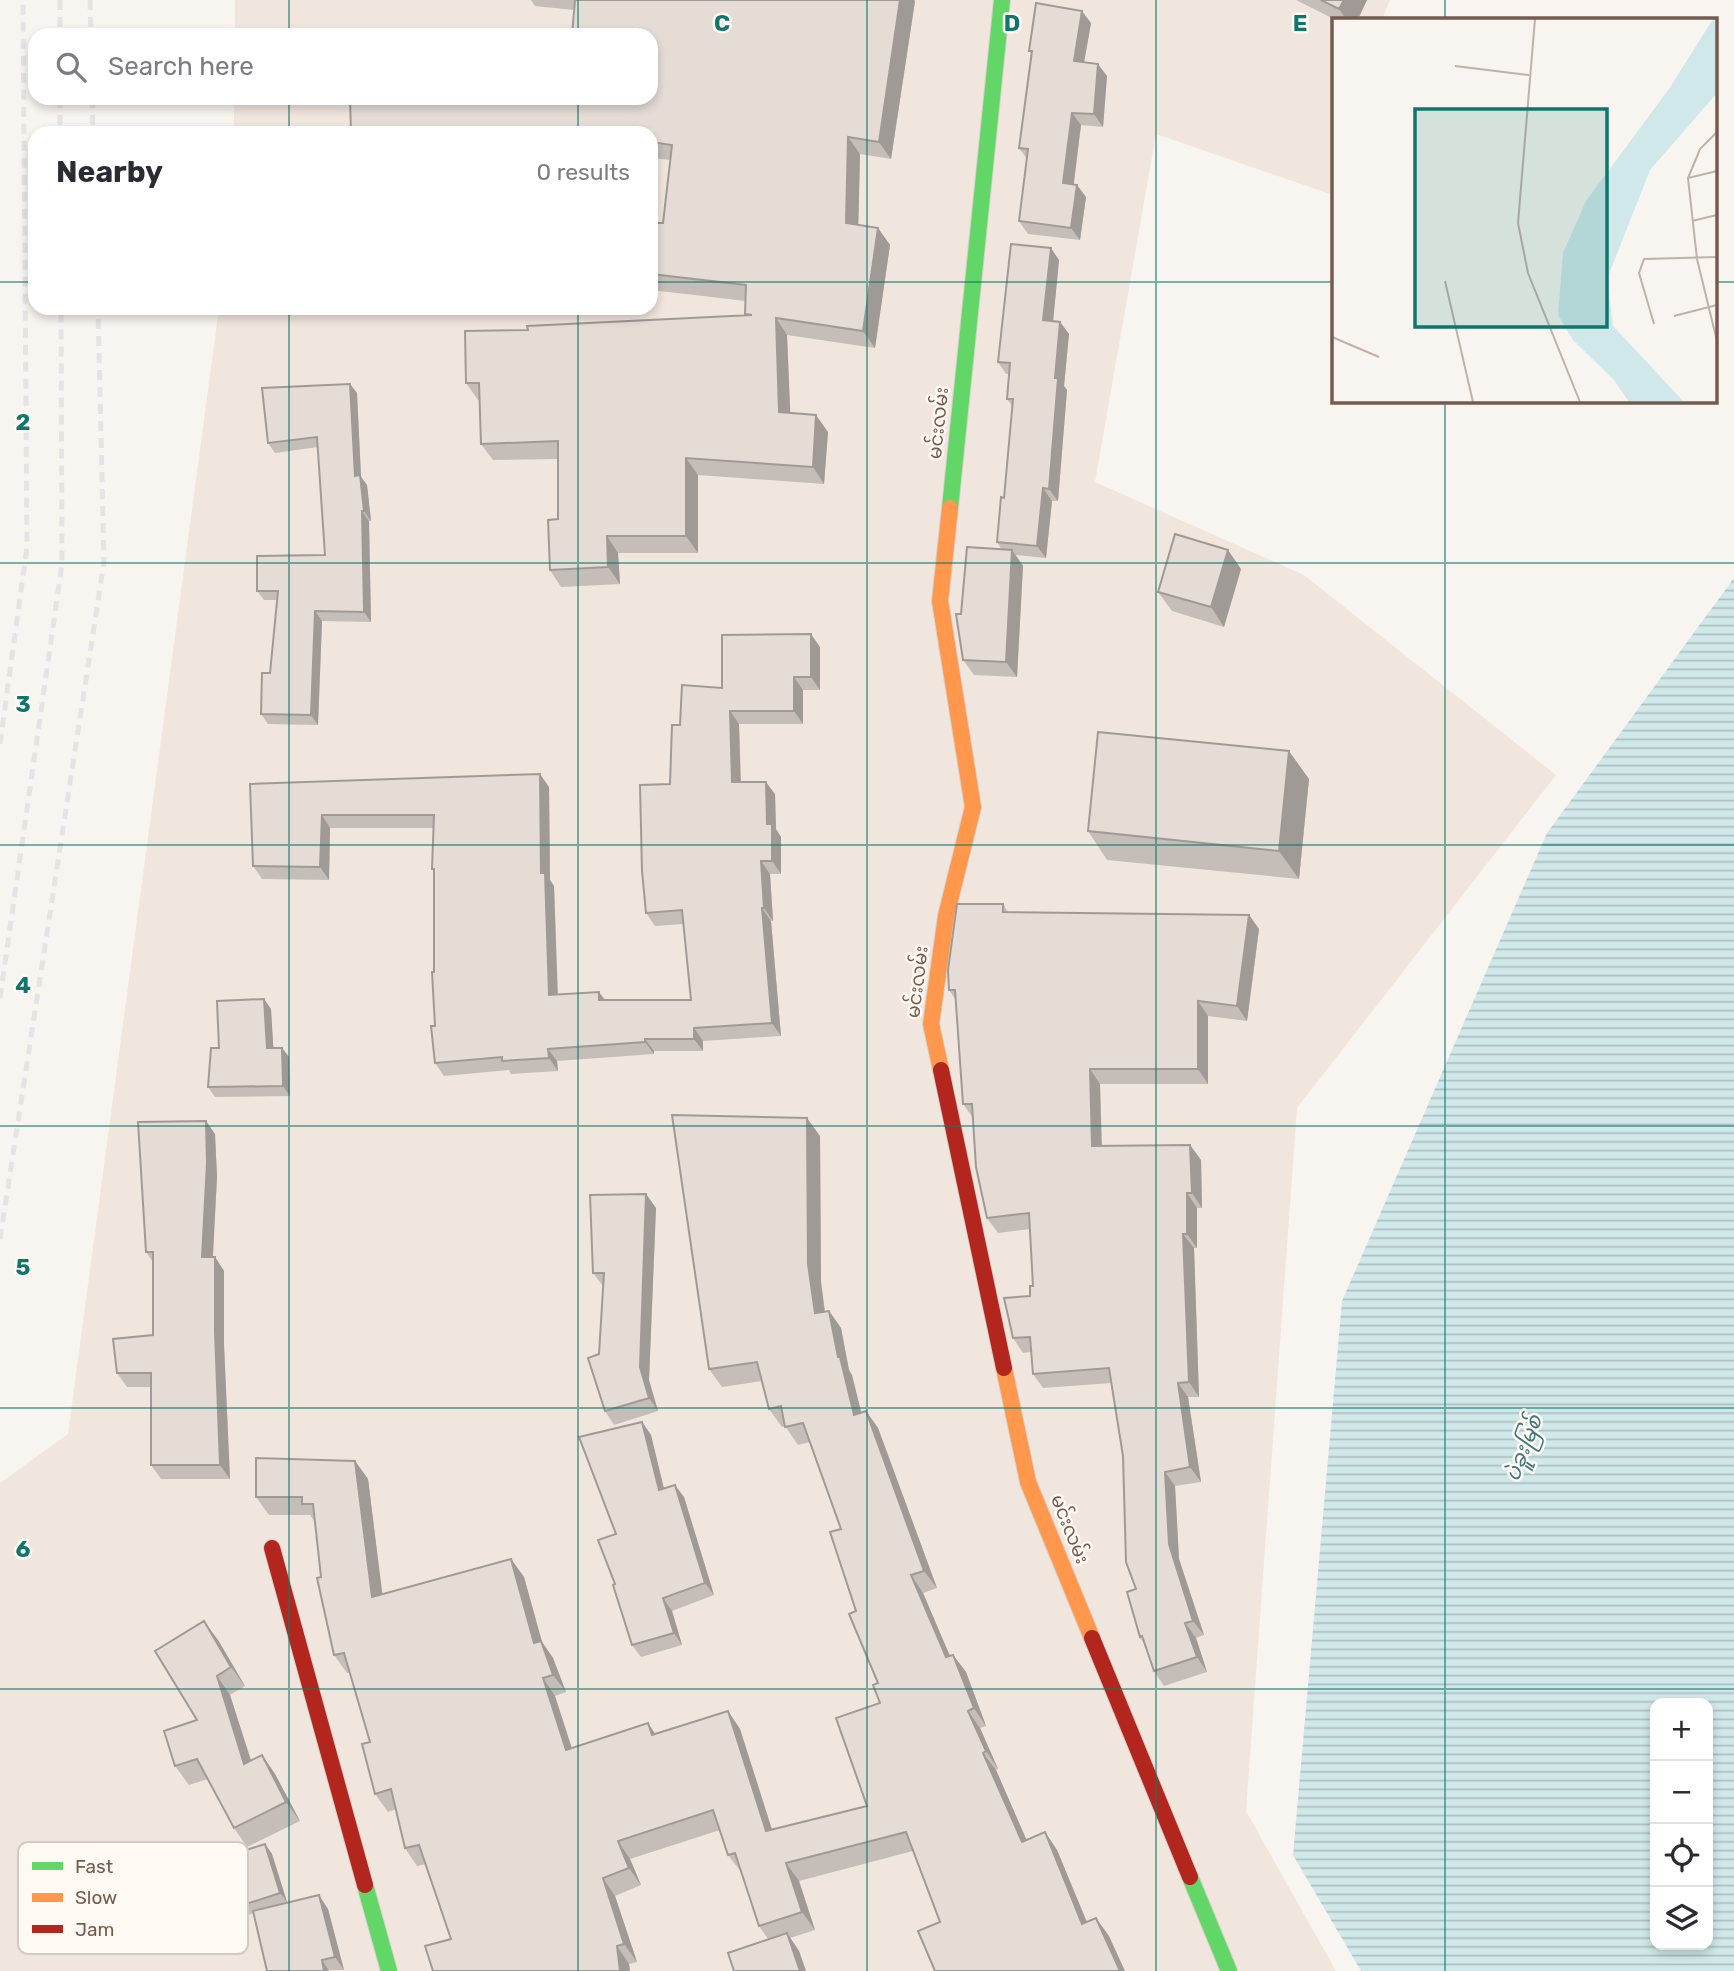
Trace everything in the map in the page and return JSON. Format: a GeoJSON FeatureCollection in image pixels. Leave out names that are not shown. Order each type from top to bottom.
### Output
{"type":"FeatureCollection","features":[{"type":"Feature","properties":{"kind":"street","name":"မင်းလမ်း"},"geometry":{"type":"LineString","coordinates":[[1002,0],[940,601],[973,807],[946,916],[931,1024],[1028,1482],[1228,1971]]}},
{"type":"Feature","properties":{"kind":"street"},"geometry":{"type":"LineString","coordinates":[[272,1548],[389,1971]]}},
{"type":"Feature","properties":{"kind":"shaded area"},"geometry":{"type":"Polygon","coordinates":[[[235,0],[1390,0],[1382,18],[1332,18],[1332,195],[1156,134],[1095,482],[1304,575],[1556,775],[1297,1108],[1246,1811],[1336,1971],[0,1971],[0,1483],[68,1434],[218,315],[658,315],[658,126],[234,126],[234,105],[658,105],[658,28],[235,28],[235,0]]]}},
{"type":"Feature","properties":{"kind":"water","name":"ပဲခူးမြစ်"},"geometry":{"type":"Polygon","coordinates":[[[1734,578],[1734,1971],[1361,1971],[1293,1855],[1342,1301],[1547,833],[1734,578]]]}},
{"type":"Feature","properties":{"kind":"building"},"geometry":{"type":"Polygon","coordinates":[[[575,0],[900,0],[879,142],[848,137],[846,223],[878,228],[863,331],[776,318],[779,412],[816,415],[813,467],[686,458],[686,536],[607,536],[608,567],[550,570],[548,520],[558,519],[558,441],[481,444],[479,383],[466,383],[465,331],[528,330],[527,326],[752,315],[745,314],[746,285],[658,275],[658,223],[663,223],[672,145],[658,143],[658,126],[351,126],[350,105],[658,105],[658,28],[573,28],[575,0]]]}},
{"type":"Feature","properties":{"kind":"building"},"geometry":{"type":"Polygon","coordinates":[[[1321,0],[1344,0],[1339,9],[1321,0]]]}},
{"type":"Feature","properties":{"kind":"building"},"geometry":{"type":"Polygon","coordinates":[[[1036,3],[1082,11],[1074,61],[1098,64],[1094,114],[1072,113],[1063,183],[1077,185],[1071,228],[1019,221],[1028,149],[1019,148],[1036,3]]]}},
{"type":"Feature","properties":{"kind":"building"},"geometry":{"type":"Polygon","coordinates":[[[1011,244],[1051,248],[1043,320],[1060,322],[1049,489],[1043,488],[1037,546],[997,542],[1013,399],[1007,399],[1010,363],[998,362],[1011,244]]]}},
{"type":"Feature","properties":{"kind":"building"},"geometry":{"type":"Polygon","coordinates":[[[350,384],[355,476],[360,475],[364,511],[364,612],[315,611],[311,715],[261,714],[262,673],[270,673],[278,591],[257,591],[257,556],[325,555],[317,437],[268,443],[262,388],[350,384]]]}},
{"type":"Feature","properties":{"kind":"building"},"geometry":{"type":"Polygon","coordinates":[[[1175,534],[1228,550],[1211,607],[1158,592],[1175,534]]]}},
{"type":"Feature","properties":{"kind":"building"},"geometry":{"type":"Polygon","coordinates":[[[967,547],[1012,550],[1006,662],[963,660],[956,614],[961,614],[967,547]]]}},
{"type":"Feature","properties":{"kind":"building"},"geometry":{"type":"Polygon","coordinates":[[[811,634],[811,677],[794,677],[794,711],[730,711],[732,782],[766,782],[767,824],[772,824],[772,861],[761,861],[762,908],[772,1023],[694,1028],[694,1039],[645,1039],[645,1042],[548,1049],[549,1058],[502,1061],[502,1057],[435,1063],[431,1026],[435,1026],[432,972],[434,815],[322,815],[320,867],[253,866],[250,784],[540,774],[541,873],[545,873],[549,995],[599,992],[599,1000],[691,1000],[682,910],[646,913],[640,785],[670,784],[672,725],[680,725],[682,685],[722,688],[722,635],[811,634]]]}},
{"type":"Feature","properties":{"kind":"building"},"geometry":{"type":"Polygon","coordinates":[[[1098,732],[1289,751],[1279,851],[1088,831],[1098,732]]]}},
{"type":"Feature","properties":{"kind":"building"},"geometry":{"type":"Polygon","coordinates":[[[957,904],[1003,904],[1003,912],[1249,915],[1237,1006],[1198,1001],[1198,1069],[1090,1069],[1092,1146],[1190,1145],[1192,1193],[1187,1193],[1187,1234],[1183,1234],[1189,1382],[1178,1383],[1190,1467],[1165,1472],[1169,1544],[1193,1621],[1185,1623],[1197,1657],[1154,1671],[1142,1636],[1140,1637],[1127,1592],[1136,1589],[1126,1562],[1123,1456],[1109,1368],[1033,1374],[1030,1337],[1013,1338],[1004,1298],[1030,1296],[1030,1286],[1033,1286],[1029,1213],[987,1218],[976,1167],[972,1104],[963,1104],[955,990],[949,990],[948,970],[957,904]]]}},
{"type":"Feature","properties":{"kind":"building"},"geometry":{"type":"Polygon","coordinates":[[[264,999],[267,1048],[282,1048],[283,1086],[208,1087],[211,1048],[219,1048],[217,1001],[264,999]]]}},
{"type":"Feature","properties":{"kind":"building"},"geometry":{"type":"Polygon","coordinates":[[[672,1115],[807,1118],[808,1264],[815,1313],[829,1311],[854,1415],[866,1411],[924,1571],[911,1575],[946,1657],[953,1655],[974,1708],[968,1711],[986,1751],[983,1753],[1022,1842],[1045,1832],[1082,1924],[1096,1918],[1120,1971],[935,1971],[918,1931],[940,1922],[906,1832],[786,1863],[802,1912],[759,1926],[735,1853],[728,1855],[713,1810],[618,1841],[629,1868],[603,1878],[624,1944],[617,1946],[620,1971],[433,1971],[425,1946],[451,1939],[419,1845],[405,1848],[391,1789],[375,1794],[362,1744],[370,1742],[344,1653],[334,1655],[317,1578],[321,1577],[313,1504],[302,1504],[302,1497],[256,1497],[256,1458],[355,1461],[372,1597],[511,1559],[534,1643],[541,1641],[553,1675],[543,1678],[566,1750],[648,1723],[652,1735],[728,1711],[766,1831],[867,1806],[836,1718],[880,1703],[873,1685],[878,1683],[849,1614],[856,1611],[830,1532],[841,1529],[803,1423],[785,1427],[781,1406],[769,1409],[757,1362],[709,1369],[672,1115]]]}},
{"type":"Feature","properties":{"kind":"building"},"geometry":{"type":"Polygon","coordinates":[[[206,1121],[207,1163],[202,1257],[215,1257],[220,1465],[151,1465],[151,1373],[117,1373],[113,1339],[153,1335],[153,1252],[146,1252],[138,1122],[206,1121]]]}},
{"type":"Feature","properties":{"kind":"building"},"geometry":{"type":"Polygon","coordinates":[[[646,1194],[640,1367],[649,1398],[605,1411],[588,1358],[599,1354],[604,1273],[593,1273],[590,1195],[646,1194]]]}},
{"type":"Feature","properties":{"kind":"building"},"geometry":{"type":"Polygon","coordinates":[[[642,1422],[659,1490],[675,1485],[705,1583],[663,1598],[674,1633],[632,1645],[613,1585],[615,1584],[598,1540],[616,1534],[579,1437],[642,1422]]]}},
{"type":"Feature","properties":{"kind":"building"},"geometry":{"type":"Polygon","coordinates":[[[204,1621],[231,1667],[217,1676],[244,1764],[262,1755],[286,1802],[234,1828],[197,1759],[175,1766],[164,1731],[197,1720],[155,1651],[204,1621]]]}},
{"type":"Feature","properties":{"kind":"building"},"geometry":{"type":"Polygon","coordinates":[[[265,1844],[280,1893],[248,1903],[248,1849],[265,1844]]]}},
{"type":"Feature","properties":{"kind":"building"},"geometry":{"type":"Polygon","coordinates":[[[319,1895],[335,1957],[322,1960],[324,1971],[267,1971],[253,1911],[319,1895]]]}},
{"type":"Feature","properties":{"kind":"building"},"geometry":{"type":"Polygon","coordinates":[[[787,1933],[800,1971],[734,1971],[728,1953],[787,1933]]]}},
{"type":"Feature","properties":{"kind":"railway"},"geometry":{"type":"LineString","coordinates":[[0,744],[27,547],[23,0]]}},
{"type":"Feature","properties":{"kind":"railway"},"geometry":{"type":"LineString","coordinates":[[60,0],[60,28]]}},
{"type":"Feature","properties":{"kind":"railway"},"geometry":{"type":"LineString","coordinates":[[90,0],[91,28]]}},
{"type":"Feature","properties":{"kind":"railway"},"geometry":{"type":"LineString","coordinates":[[60,105],[60,126]]}},
{"type":"Feature","properties":{"kind":"railway"},"geometry":{"type":"LineString","coordinates":[[92,105],[93,126]]}},
{"type":"Feature","properties":{"kind":"railway"},"geometry":{"type":"LineString","coordinates":[[0,998],[62,564],[61,315]]}},
{"type":"Feature","properties":{"kind":"railway"},"geometry":{"type":"LineString","coordinates":[[0,1239],[104,562],[98,315]]}},
{"type":"Feature","properties":{"kind":"traffic: fast"},"geometry":{"type":"LineString","coordinates":[[950,508],[1002,0]]}},
{"type":"Feature","properties":{"kind":"traffic: fast"},"geometry":{"type":"LineString","coordinates":[[1190,1877],[1229,1971]]}},
{"type":"Feature","properties":{"kind":"traffic: fast"},"geometry":{"type":"LineString","coordinates":[[365,1885],[389,1971]]}},
{"type":"Feature","properties":{"kind":"traffic: slow"},"geometry":{"type":"LineString","coordinates":[[941,1070],[931,1024],[946,916],[973,807],[940,601],[950,508]]}},
{"type":"Feature","properties":{"kind":"traffic: slow"},"geometry":{"type":"LineString","coordinates":[[1004,1368],[1028,1482],[1092,1638]]}},
{"type":"Feature","properties":{"kind":"traffic: jam"},"geometry":{"type":"LineString","coordinates":[[941,1070],[1004,1368]]}},
{"type":"Feature","properties":{"kind":"traffic: jam"},"geometry":{"type":"LineString","coordinates":[[272,1548],[365,1885]]}},
{"type":"Feature","properties":{"kind":"traffic: jam"},"geometry":{"type":"LineString","coordinates":[[1092,1638],[1190,1877]]}}]}
